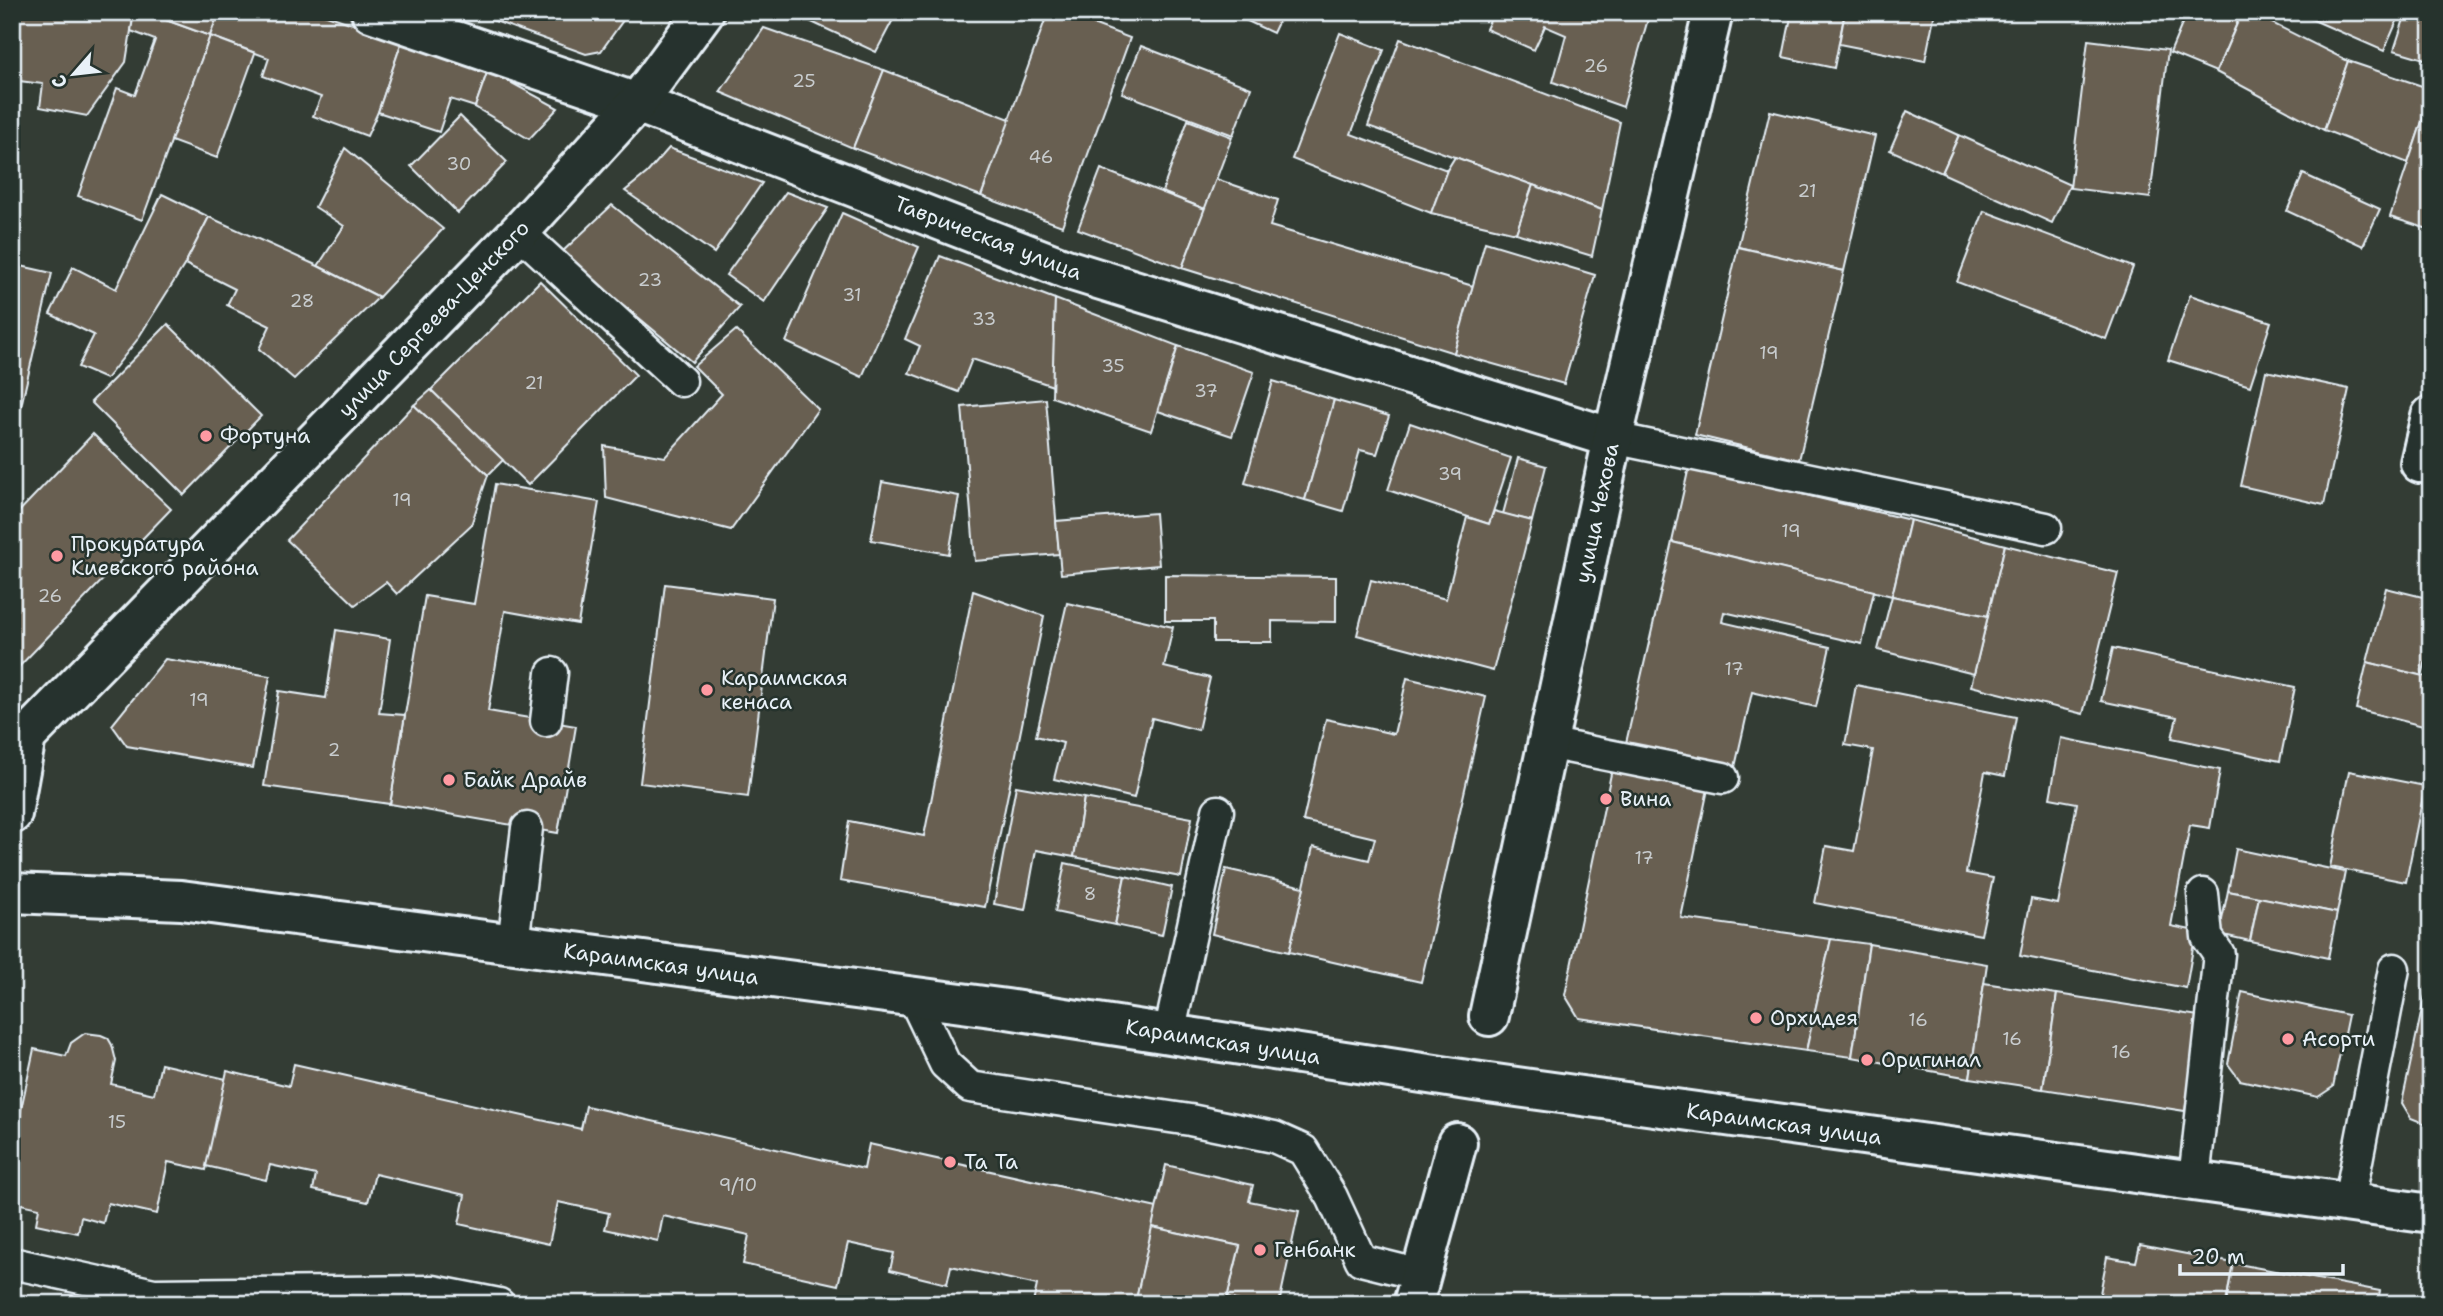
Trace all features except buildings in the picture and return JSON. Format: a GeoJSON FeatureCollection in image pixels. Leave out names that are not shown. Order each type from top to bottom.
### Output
{"type":"FeatureCollection","features":[{"type":"Feature","properties":{"kind":"main road","name":"Таврическая улица"},"geometry":{"type":"LineString","coordinates":[[371,12],[637,103],[1066,269],[1613,438]]}},
{"type":"Feature","properties":{"kind":"main road","name":"улица Сергеева-Ценского"},"geometry":{"type":"LineString","coordinates":[[12,814],[19,732],[519,232],[637,103],[704,12]]}},
{"type":"Feature","properties":{"kind":"main road","name":"улица Чехова"},"geometry":{"type":"LineString","coordinates":[[1489,1016],[1613,438],[1713,12]]}},
{"type":"Feature","properties":{"kind":"main road"},"geometry":{"type":"LineString","coordinates":[[2420,463],[2431,415]]}},
{"type":"Feature","properties":{"kind":"main road","name":"Караимская улица"},"geometry":{"type":"LineString","coordinates":[[12,893],[181,900],[913,997],[1474,1081],[2431,1214]]}},
{"type":"Feature","properties":{"kind":"main road"},"geometry":{"type":"LineString","coordinates":[[1417,1289],[1457,1143]]}},
{"type":"Feature","properties":{"kind":"lane"},"geometry":{"type":"LineString","coordinates":[[519,232],[681,381]]}},
{"type":"Feature","properties":{"kind":"lane"},"geometry":{"type":"LineString","coordinates":[[1613,438],[2046,528]]}},
{"type":"Feature","properties":{"kind":"lane"},"geometry":{"type":"LineString","coordinates":[[546,722],[552,673]]}},
{"type":"Feature","properties":{"kind":"lane"},"geometry":{"type":"LineString","coordinates":[[1547,743],[1723,778]]}},
{"type":"Feature","properties":{"kind":"lane"},"geometry":{"type":"LineString","coordinates":[[1169,1034],[1218,811]]}},
{"type":"Feature","properties":{"kind":"lane"},"geometry":{"type":"LineString","coordinates":[[513,944],[527,828]]}},
{"type":"Feature","properties":{"kind":"lane"},"geometry":{"type":"LineString","coordinates":[[2194,1181],[2219,954],[2207,937],[2203,894]]}},
{"type":"Feature","properties":{"kind":"lane"},"geometry":{"type":"LineString","coordinates":[[2348,1202],[2394,969]]}},
{"type":"Feature","properties":{"kind":"lane"},"geometry":{"type":"LineString","coordinates":[[913,997],[945,1064],[970,1087],[1190,1120],[1274,1137],[1303,1150],[1332,1198],[1361,1260],[1417,1289]]}},
{"type":"Feature","properties":{"kind":"lane"},"geometry":{"type":"LineString","coordinates":[[12,1263],[154,1294],[433,1291],[499,1304]]}},
{"type":"Feature","properties":{"kind":"place","name":"Фортуна"},"geometry":{"type":"Point","coordinates":[206,436]}},
{"type":"Feature","properties":{"kind":"place","name":"Прокуратура Киевского района"},"geometry":{"type":"Point","coordinates":[57,556]}},
{"type":"Feature","properties":{"kind":"place","name":"Караимская кенаса"},"geometry":{"type":"Point","coordinates":[707,690]}},
{"type":"Feature","properties":{"kind":"place","name":"Байк Драйв"},"geometry":{"type":"Point","coordinates":[449,780]}},
{"type":"Feature","properties":{"kind":"place","name":"Вина"},"geometry":{"type":"Point","coordinates":[1606,799]}},
{"type":"Feature","properties":{"kind":"place","name":"Орхидея"},"geometry":{"type":"Point","coordinates":[1756,1018]}},
{"type":"Feature","properties":{"kind":"place","name":"Асорти"},"geometry":{"type":"Point","coordinates":[2288,1039]}},
{"type":"Feature","properties":{"kind":"place","name":"Оригинал"},"geometry":{"type":"Point","coordinates":[1867,1060]}},
{"type":"Feature","properties":{"kind":"place","name":"Та Та"},"geometry":{"type":"Point","coordinates":[950,1162]}},
{"type":"Feature","properties":{"kind":"place","name":"Генбанк"},"geometry":{"type":"Point","coordinates":[1260,1250]}}]}
